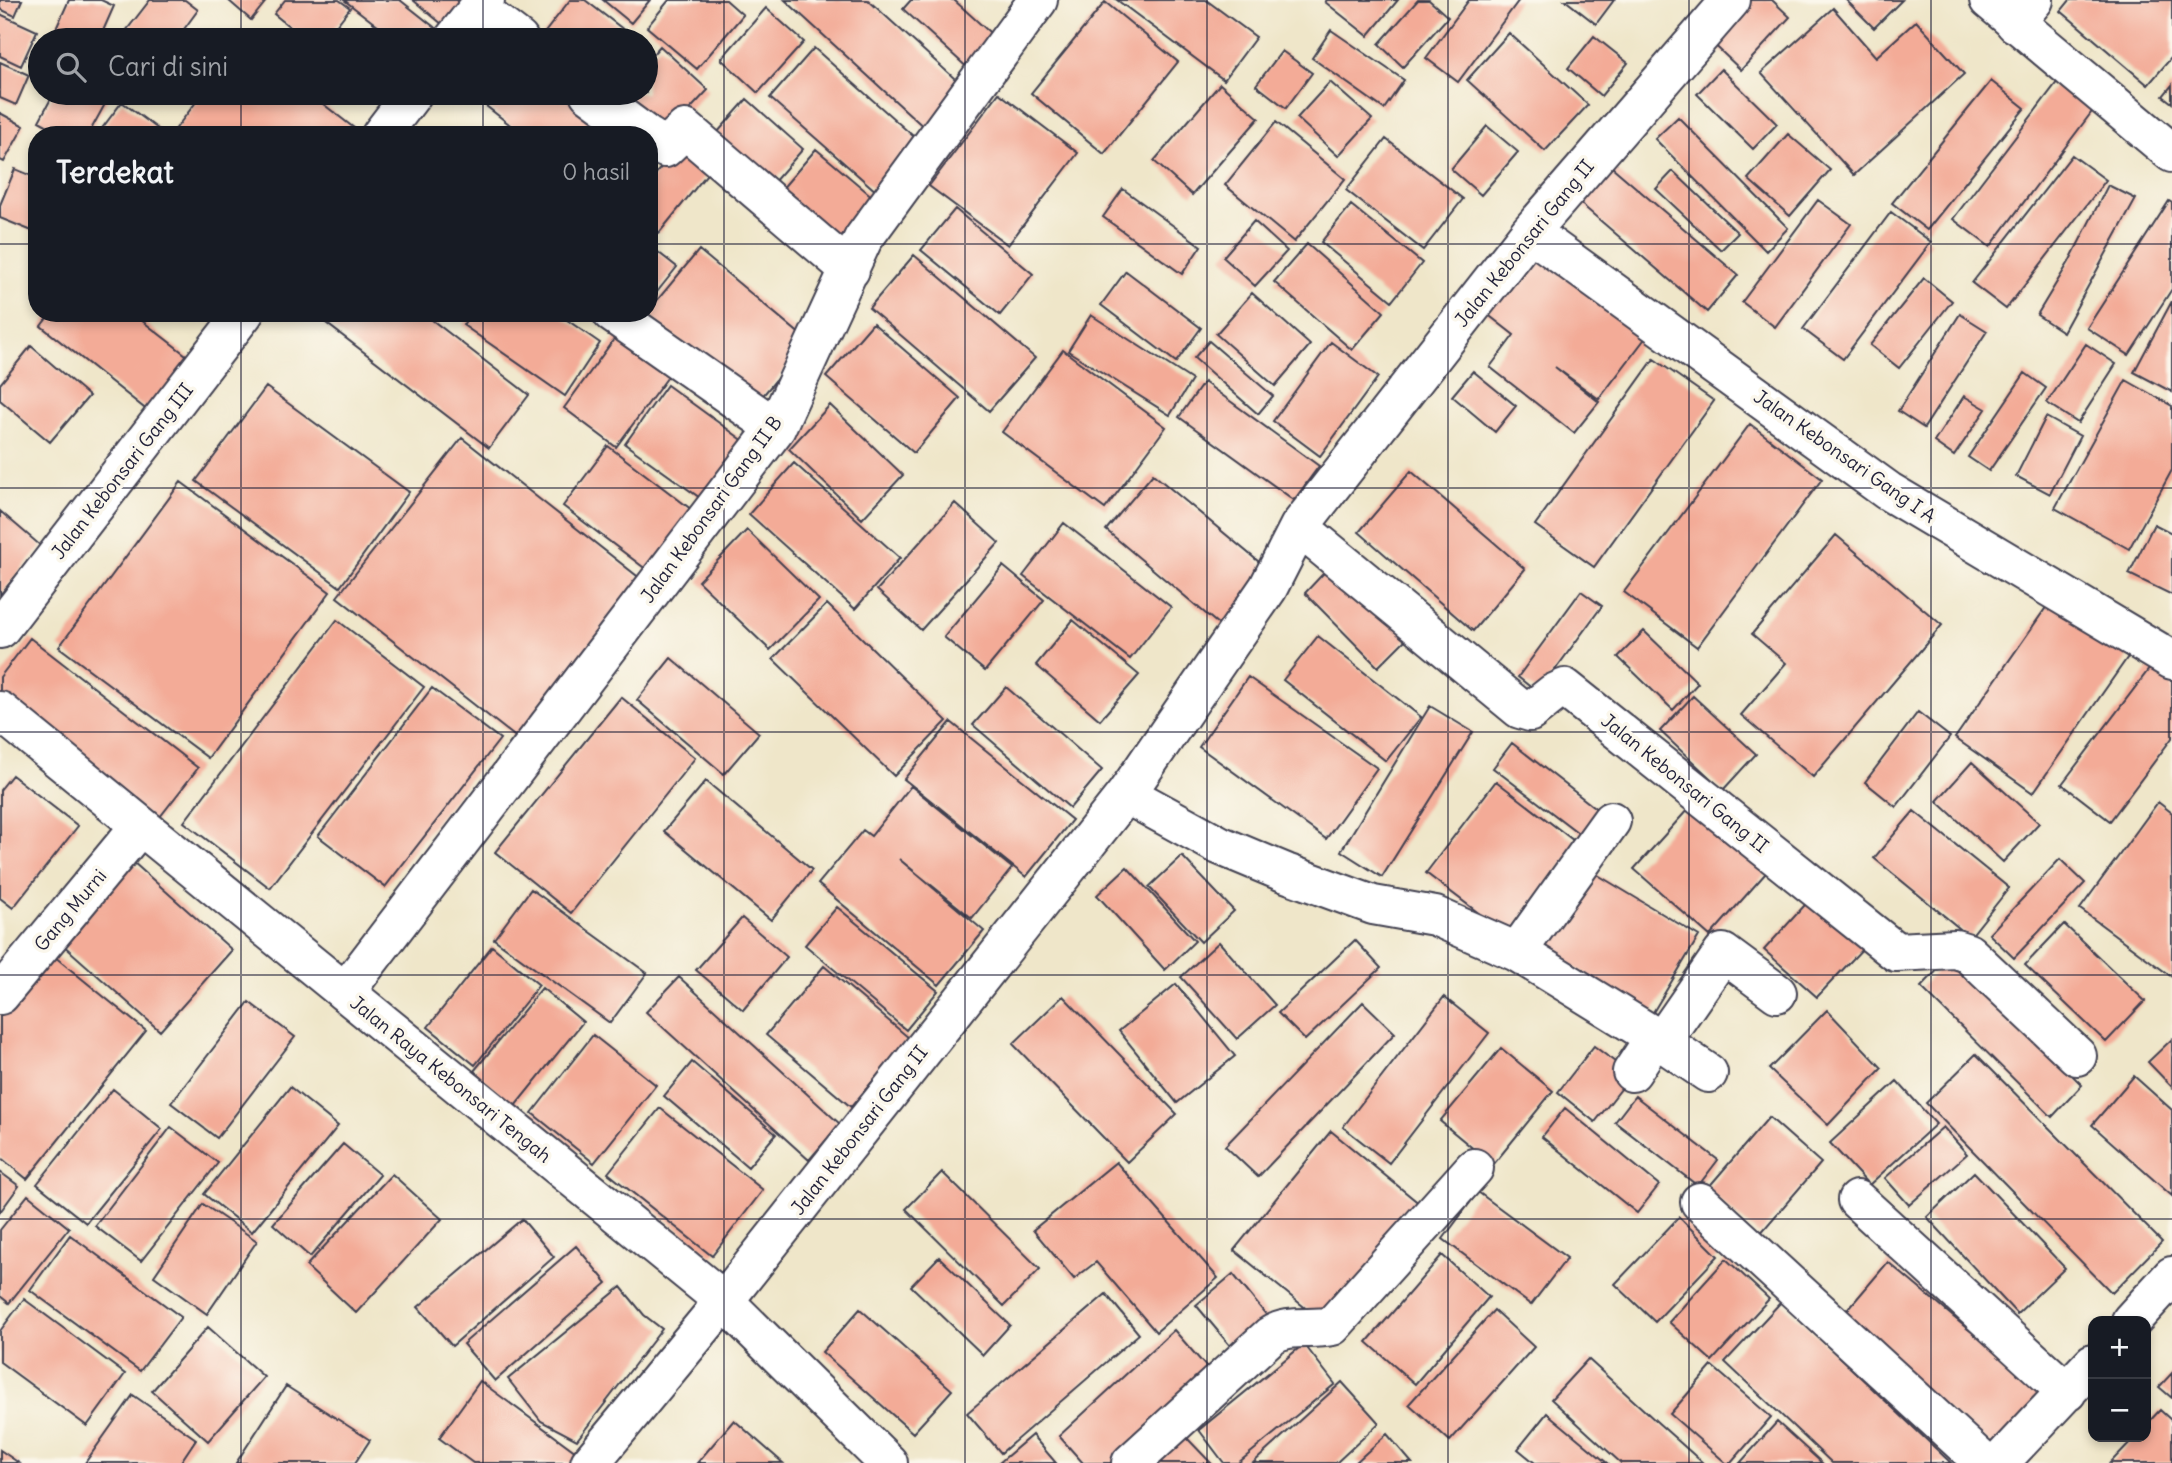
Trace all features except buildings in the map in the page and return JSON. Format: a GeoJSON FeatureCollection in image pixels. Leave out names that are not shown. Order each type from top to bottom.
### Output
{"type":"FeatureCollection","features":[{"type":"Feature","properties":{"kind":"street","name":"Jalan Kebonsari Gang II B"},"geometry":{"type":"LineString","coordinates":[[345,992],[776,428],[863,239],[1038,0]]}},
{"type":"Feature","properties":{"kind":"street","name":"Jalan Kebonsari Gang II"},"geometry":{"type":"LineString","coordinates":[[590,1463],[724,1301],[1126,794],[1268,588],[1299,527],[1530,232],[1731,0]]}},
{"type":"Feature","properties":{"kind":"street"},"geometry":{"type":"LineString","coordinates":[[463,28],[481,5],[506,28]]}},
{"type":"Feature","properties":{"kind":"street"},"geometry":{"type":"LineString","coordinates":[[2013,8],[2172,153]]}},
{"type":"Feature","properties":{"kind":"street"},"geometry":{"type":"LineString","coordinates":[[389,126],[404,105]]}},
{"type":"Feature","properties":{"kind":"street"},"geometry":{"type":"LineString","coordinates":[[605,105],[634,126]]}},
{"type":"Feature","properties":{"kind":"street"},"geometry":{"type":"LineString","coordinates":[[658,143],[665,148],[685,129],[850,270]]}},
{"type":"Feature","properties":{"kind":"street","name":"Jalan Kebonsari Gang I A"},"geometry":{"type":"LineString","coordinates":[[1530,232],[1888,491],[2172,660]]}},
{"type":"Feature","properties":{"kind":"street","name":"Jalan Kebonsari Gang III"},"geometry":{"type":"LineString","coordinates":[[0,629],[237,322]]}},
{"type":"Feature","properties":{"kind":"street"},"geometry":{"type":"LineString","coordinates":[[625,322],[776,428]]}},
{"type":"Feature","properties":{"kind":"street","name":"Jalan Kebonsari Gang II"},"geometry":{"type":"LineString","coordinates":[[1299,527],[1520,709],[1531,712],[1554,693],[1565,688],[1896,952],[1955,949],[1968,953],[2077,1056]]}},
{"type":"Feature","properties":{"kind":"street","name":"Jalan Raya Kebonsari Tengah"},"geometry":{"type":"LineString","coordinates":[[0,711],[724,1301],[888,1463]]}},
{"type":"Feature","properties":{"kind":"street"},"geometry":{"type":"LineString","coordinates":[[1126,794],[1219,845],[1286,873],[1373,905],[1435,916],[1517,952],[1708,1073]]}},
{"type":"Feature","properties":{"kind":"street"},"geometry":{"type":"LineString","coordinates":[[1517,952],[1611,821]]}},
{"type":"Feature","properties":{"kind":"street","name":"Gang Murni"},"geometry":{"type":"LineString","coordinates":[[0,995],[140,826]]}},
{"type":"Feature","properties":{"kind":"street"},"geometry":{"type":"LineString","coordinates":[[1632,1072],[1723,953],[1777,993]]}},
{"type":"Feature","properties":{"kind":"street"},"geometry":{"type":"LineString","coordinates":[[1131,1463],[1270,1336],[1282,1328],[1316,1330],[1332,1326],[1474,1168]]}},
{"type":"Feature","properties":{"kind":"street"},"geometry":{"type":"LineString","coordinates":[[1857,1200],[2067,1392]]}},
{"type":"Feature","properties":{"kind":"street"},"geometry":{"type":"LineString","coordinates":[[1700,1202],[1984,1463]]}},
{"type":"Feature","properties":{"kind":"street"},"geometry":{"type":"LineString","coordinates":[[2136,1316],[2172,1276]]}},
{"type":"Feature","properties":{"kind":"street"},"geometry":{"type":"LineString","coordinates":[[1999,1463],[2088,1369]]}}]}
